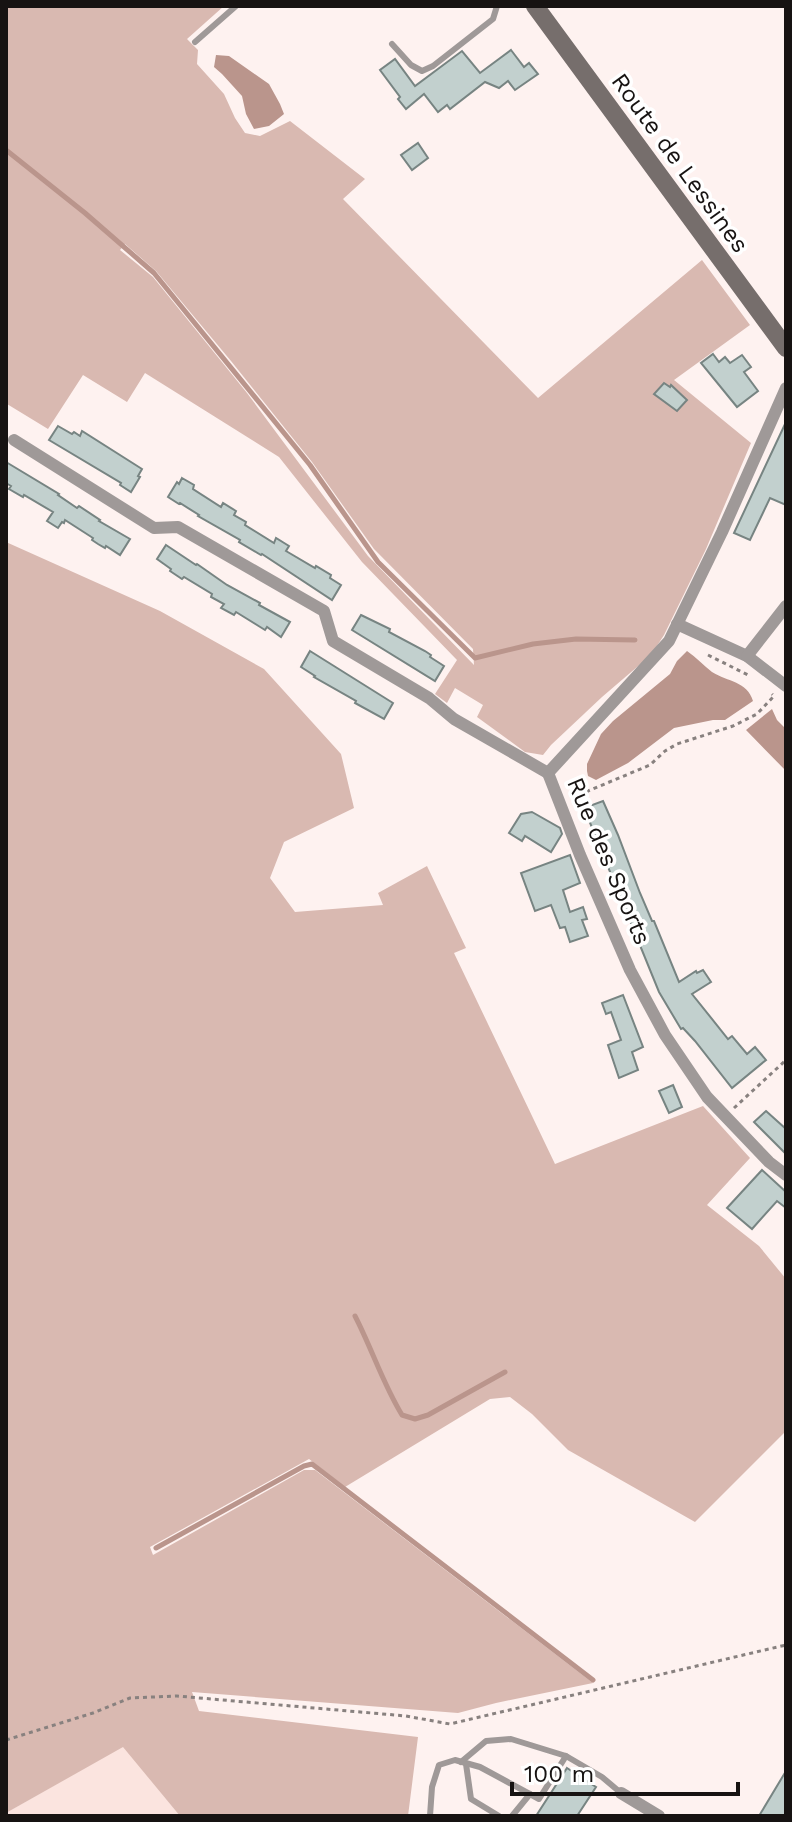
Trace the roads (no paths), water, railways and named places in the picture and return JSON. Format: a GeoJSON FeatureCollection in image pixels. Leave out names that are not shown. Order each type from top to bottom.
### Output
{"type":"FeatureCollection","features":[{"type":"Feature","properties":{"kind":"main road","name":"Route de Lessines"},"geometry":{"type":"LineString","coordinates":[[535,6],[786,348]]}},
{"type":"Feature","properties":{"kind":"street","name":"Rue des Sports"},"geometry":{"type":"LineString","coordinates":[[786,388],[669,641],[548,773],[630,970],[665,1035],[707,1097],[769,1162],[786,1175]]}},
{"type":"Feature","properties":{"kind":"street"},"geometry":{"type":"LineString","coordinates":[[14,440],[154,528],[178,527],[324,611],[333,641],[429,698],[454,719],[548,773]]}},
{"type":"Feature","properties":{"kind":"street"},"geometry":{"type":"LineString","coordinates":[[747,656],[786,606]]}},
{"type":"Feature","properties":{"kind":"street"},"geometry":{"type":"LineString","coordinates":[[677,624],[747,656],[786,686]]}},
{"type":"Feature","properties":{"kind":"street"},"geometry":{"type":"LineString","coordinates":[[621,1793],[643,1812],[659,1816]]}},
{"type":"Feature","properties":{"kind":"lane"},"geometry":{"type":"LineString","coordinates":[[195,42],[236,6]]}},
{"type":"Feature","properties":{"kind":"lane"},"geometry":{"type":"LineString","coordinates":[[392,44],[411,65],[422,71],[433,66],[493,19],[497,6]]}},
{"type":"Feature","properties":{"kind":"lane"},"geometry":{"type":"LineString","coordinates":[[464,1763],[486,1741],[511,1739],[566,1756],[602,1777],[621,1793]]}},
{"type":"Feature","properties":{"kind":"lane"},"geometry":{"type":"LineString","coordinates":[[430,1816],[432,1787],[439,1765],[455,1760],[480,1767],[539,1799],[566,1756]]}},
{"type":"Feature","properties":{"kind":"lane"},"geometry":{"type":"LineString","coordinates":[[464,1763],[471,1799],[499,1816]]}},
{"type":"Feature","properties":{"kind":"lane"},"geometry":{"type":"LineString","coordinates":[[512,1816],[530,1794]]}},
{"type":"Feature","properties":{"kind":"waterway"},"geometry":{"type":"LineString","coordinates":[[6,150],[154,273],[310,465],[378,562],[475,658],[533,644],[576,639],[635,640]]}},
{"type":"Feature","properties":{"kind":"waterway"},"geometry":{"type":"LineString","coordinates":[[355,1316],[402,1415],[415,1419],[428,1415],[505,1372]]}},
{"type":"Feature","properties":{"kind":"waterway"},"geometry":{"type":"LineString","coordinates":[[156,1548],[312,1464],[593,1680]]}}]}
